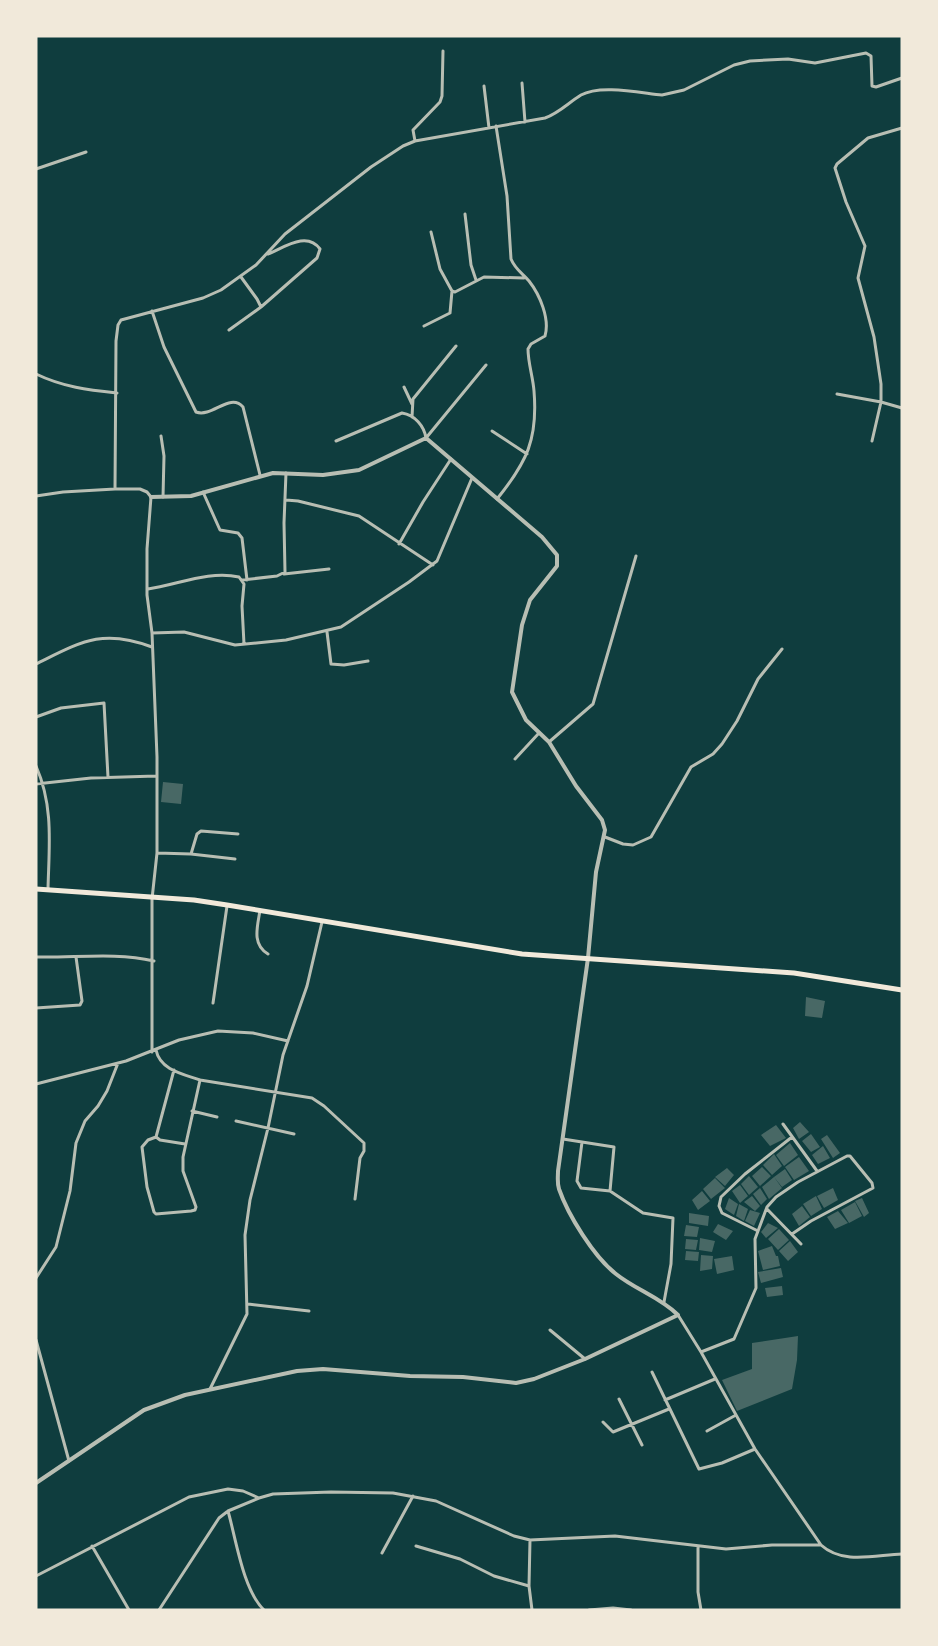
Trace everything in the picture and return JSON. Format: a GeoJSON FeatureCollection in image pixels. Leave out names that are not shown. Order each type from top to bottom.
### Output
{"type":"FeatureCollection","features":[{"type":"Feature","properties":{"kind":"highway"},"geometry":{"type":"LineString","coordinates":[[36,889],[227,904],[522,954],[794,973],[902,990]]}},
{"type":"Feature","properties":{"kind":"street"},"geometry":{"type":"LineString","coordinates":[[415,141],[413,130],[437,107],[442,96],[444,51]]}},
{"type":"Feature","properties":{"kind":"street"},"geometry":{"type":"LineString","coordinates":[[115,489],[118,325],[121,320],[211,295],[240,277],[266,255],[285,234],[371,167],[397,150],[415,141],[525,123],[556,114],[589,92],[602,90],[662,95],[672,93],[700,82],[734,64],[750,61],[788,59],[815,63],[866,53],[871,56],[872,86],[876,87],[902,78]]}},
{"type":"Feature","properties":{"kind":"street"},"geometry":{"type":"LineString","coordinates":[[522,83],[525,123]]}},
{"type":"Feature","properties":{"kind":"street"},"geometry":{"type":"LineString","coordinates":[[484,86],[489,128]]}},
{"type":"Feature","properties":{"kind":"street"},"geometry":{"type":"LineString","coordinates":[[496,126],[507,196],[510,255],[514,266],[526,278],[538,299],[547,326],[544,336],[531,344],[528,349],[534,391],[534,432],[527,454],[514,478],[497,499]]}},
{"type":"Feature","properties":{"kind":"street"},"geometry":{"type":"LineString","coordinates":[[872,441],[881,402],[881,384],[874,337],[858,278],[865,246],[846,202],[835,168],[868,138],[902,128]]}},
{"type":"Feature","properties":{"kind":"street"},"geometry":{"type":"LineString","coordinates":[[36,169],[86,152]]}},
{"type":"Feature","properties":{"kind":"street"},"geometry":{"type":"LineString","coordinates":[[465,214],[470,259],[476,280]]}},
{"type":"Feature","properties":{"kind":"street"},"geometry":{"type":"LineString","coordinates":[[424,326],[450,313],[452,291],[440,269],[431,232]]}},
{"type":"Feature","properties":{"kind":"street"},"geometry":{"type":"LineString","coordinates":[[229,330],[261,308],[317,258],[320,249],[315,243],[306,240],[266,255]]}},
{"type":"Feature","properties":{"kind":"street"},"geometry":{"type":"LineString","coordinates":[[240,277],[261,308]]}},
{"type":"Feature","properties":{"kind":"street"},"geometry":{"type":"LineString","coordinates":[[452,291],[461,290],[484,277],[526,278]]}},
{"type":"Feature","properties":{"kind":"street"},"geometry":{"type":"LineString","coordinates":[[152,311],[164,347],[196,412],[203,414],[232,401],[243,406],[260,476]]}},
{"type":"Feature","properties":{"kind":"street"},"geometry":{"type":"LineString","coordinates":[[411,404],[424,384],[456,346]]}},
{"type":"Feature","properties":{"kind":"street"},"geometry":{"type":"LineString","coordinates":[[151,497],[188,497],[260,476],[286,473],[323,476],[359,470],[426,438],[486,365]]}},
{"type":"Feature","properties":{"kind":"street"},"geometry":{"type":"LineString","coordinates":[[36,375],[69,387],[117,393]]}},
{"type":"Feature","properties":{"kind":"street"},"geometry":{"type":"LineString","coordinates":[[404,387],[411,404],[412,417]]}},
{"type":"Feature","properties":{"kind":"street"},"geometry":{"type":"LineString","coordinates":[[837,394],[902,408]]}},
{"type":"Feature","properties":{"kind":"street"},"geometry":{"type":"LineString","coordinates":[[336,441],[402,413],[412,417],[423,427],[426,438],[542,537],[557,555],[559,561],[557,566],[530,600],[522,625],[512,687],[513,695],[526,720],[549,742],[576,786],[602,820],[605,837],[596,872],[588,958],[558,1180],[560,1192],[596,1253],[610,1269],[664,1302],[678,1315],[755,1449],[821,1545],[828,1552],[840,1556],[902,1554]]}},
{"type":"Feature","properties":{"kind":"street"},"geometry":{"type":"LineString","coordinates":[[492,431],[527,454]]}},
{"type":"Feature","properties":{"kind":"street"},"geometry":{"type":"LineString","coordinates":[[161,436],[164,456],[163,497]]}},
{"type":"Feature","properties":{"kind":"street"},"geometry":{"type":"LineString","coordinates":[[399,544],[451,459]]}},
{"type":"Feature","properties":{"kind":"street"},"geometry":{"type":"LineString","coordinates":[[284,574],[286,473]]}},
{"type":"Feature","properties":{"kind":"street"},"geometry":{"type":"LineString","coordinates":[[152,633],[184,632],[228,644],[243,644],[286,640],[327,632],[350,622],[434,564],[441,555],[472,478]]}},
{"type":"Feature","properties":{"kind":"street"},"geometry":{"type":"LineString","coordinates":[[36,496],[63,492],[140,489],[151,497],[147,549],[156,776],[157,853],[152,898],[154,1051],[161,1061],[174,1070],[200,1080],[274,1094],[312,1098],[324,1106],[361,1138],[365,1147],[360,1158],[355,1199]]}},
{"type":"Feature","properties":{"kind":"street"},"geometry":{"type":"LineString","coordinates":[[203,492],[220,530],[238,533],[242,538],[247,580]]}},
{"type":"Feature","properties":{"kind":"street"},"geometry":{"type":"LineString","coordinates":[[286,500],[358,516],[434,564]]}},
{"type":"Feature","properties":{"kind":"street"},"geometry":{"type":"LineString","coordinates":[[549,742],[593,704],[636,556]]}},
{"type":"Feature","properties":{"kind":"street"},"geometry":{"type":"LineString","coordinates":[[243,581],[329,569]]}},
{"type":"Feature","properties":{"kind":"street"},"geometry":{"type":"LineString","coordinates":[[148,589],[196,578],[239,577],[243,581],[243,644]]}},
{"type":"Feature","properties":{"kind":"street"},"geometry":{"type":"LineString","coordinates":[[327,632],[331,664],[344,665],[368,661]]}},
{"type":"Feature","properties":{"kind":"street"},"geometry":{"type":"LineString","coordinates":[[36,664],[75,645],[98,638],[115,637],[134,640],[152,647]]}},
{"type":"Feature","properties":{"kind":"street"},"geometry":{"type":"LineString","coordinates":[[605,837],[633,845],[651,837],[691,767],[713,754],[722,744],[737,721],[758,679],[782,649]]}},
{"type":"Feature","properties":{"kind":"street"},"geometry":{"type":"LineString","coordinates":[[36,717],[61,708],[104,703],[108,777]]}},
{"type":"Feature","properties":{"kind":"street"},"geometry":{"type":"LineString","coordinates":[[515,759],[539,733]]}},
{"type":"Feature","properties":{"kind":"street"},"geometry":{"type":"LineString","coordinates":[[36,766],[43,783],[50,817],[48,891]]}},
{"type":"Feature","properties":{"kind":"street"},"geometry":{"type":"LineString","coordinates":[[36,784],[108,777],[156,776]]}},
{"type":"Feature","properties":{"kind":"street"},"geometry":{"type":"LineString","coordinates":[[191,854],[197,834],[201,831],[238,834]]}},
{"type":"Feature","properties":{"kind":"street"},"geometry":{"type":"LineString","coordinates":[[157,853],[191,854],[236,860]]}},
{"type":"Feature","properties":{"kind":"street"},"geometry":{"type":"LineString","coordinates":[[213,1003],[227,904]]}},
{"type":"Feature","properties":{"kind":"street"},"geometry":{"type":"LineString","coordinates":[[260,909],[256,937],[262,951],[268,954]]}},
{"type":"Feature","properties":{"kind":"street"},"geometry":{"type":"LineString","coordinates":[[210,1389],[226,1353],[244,1323],[248,1304],[245,1235],[250,1200],[268,1128],[282,1055],[307,986],[322,920]]}},
{"type":"Feature","properties":{"kind":"street"},"geometry":{"type":"LineString","coordinates":[[36,957],[124,956],[154,961]]}},
{"type":"Feature","properties":{"kind":"street"},"geometry":{"type":"LineString","coordinates":[[36,1008],[80,1005],[76,957]]}},
{"type":"Feature","properties":{"kind":"street"},"geometry":{"type":"LineString","coordinates":[[36,1084],[118,1064],[179,1040],[218,1031],[253,1033],[288,1041]]}},
{"type":"Feature","properties":{"kind":"street"},"geometry":{"type":"LineString","coordinates":[[36,1278],[56,1246],[70,1191],[76,1143],[85,1121],[107,1091],[118,1064]]}},
{"type":"Feature","properties":{"kind":"street"},"geometry":{"type":"LineString","coordinates":[[156,1137],[174,1070]]}},
{"type":"Feature","properties":{"kind":"street"},"geometry":{"type":"LineString","coordinates":[[156,1137],[148,1140],[142,1147],[147,1187],[154,1212],[156,1214],[195,1210],[196,1207],[183,1171],[185,1144],[200,1080]]}},
{"type":"Feature","properties":{"kind":"street"},"geometry":{"type":"LineString","coordinates":[[192,1111],[217,1116]]}},
{"type":"Feature","properties":{"kind":"street"},"geometry":{"type":"LineString","coordinates":[[236,1121],[294,1134]]}},
{"type":"Feature","properties":{"kind":"street"},"geometry":{"type":"LineString","coordinates":[[783,1124],[817,1171]]}},
{"type":"Feature","properties":{"kind":"street"},"geometry":{"type":"LineString","coordinates":[[156,1137],[160,1140],[185,1144]]}},
{"type":"Feature","properties":{"kind":"street"},"geometry":{"type":"LineString","coordinates":[[758,1231],[723,1213],[719,1206],[721,1197],[745,1173],[792,1137]]}},
{"type":"Feature","properties":{"kind":"street"},"geometry":{"type":"LineString","coordinates":[[563,1139],[614,1147],[610,1191]]}},
{"type":"Feature","properties":{"kind":"street"},"geometry":{"type":"LineString","coordinates":[[582,1142],[577,1179],[583,1189],[610,1191],[643,1213],[673,1218],[671,1264],[664,1302]]}},
{"type":"Feature","properties":{"kind":"street"},"geometry":{"type":"LineString","coordinates":[[701,1352],[731,1341],[737,1333],[757,1286],[754,1243],[766,1209],[776,1197],[817,1171],[849,1155],[872,1183],[873,1188],[811,1221],[792,1234]]}},
{"type":"Feature","properties":{"kind":"street"},"geometry":{"type":"LineString","coordinates":[[766,1209],[801,1244]]}},
{"type":"Feature","properties":{"kind":"street"},"geometry":{"type":"LineString","coordinates":[[248,1304],[309,1311]]}},
{"type":"Feature","properties":{"kind":"street"},"geometry":{"type":"LineString","coordinates":[[36,1483],[144,1410],[185,1395],[297,1371],[323,1370],[463,1377],[516,1383],[534,1379],[585,1359],[678,1315]]}},
{"type":"Feature","properties":{"kind":"street"},"geometry":{"type":"LineString","coordinates":[[550,1330],[585,1359]]}},
{"type":"Feature","properties":{"kind":"street"},"geometry":{"type":"LineString","coordinates":[[36,1340],[69,1461]]}},
{"type":"Feature","properties":{"kind":"street"},"geometry":{"type":"LineString","coordinates":[[652,1372],[699,1468],[722,1463],[755,1449]]}},
{"type":"Feature","properties":{"kind":"street"},"geometry":{"type":"LineString","coordinates":[[665,1400],[715,1379]]}},
{"type":"Feature","properties":{"kind":"street"},"geometry":{"type":"LineString","coordinates":[[619,1399],[642,1445]]}},
{"type":"Feature","properties":{"kind":"street"},"geometry":{"type":"LineString","coordinates":[[603,1422],[612,1432],[669,1408]]}},
{"type":"Feature","properties":{"kind":"street"},"geometry":{"type":"LineString","coordinates":[[708,1431],[736,1415]]}},
{"type":"Feature","properties":{"kind":"street"},"geometry":{"type":"LineString","coordinates":[[36,1576],[189,1497],[228,1489],[243,1491],[259,1498]]}},
{"type":"Feature","properties":{"kind":"street"},"geometry":{"type":"LineString","coordinates":[[159,1610],[214,1524],[228,1511],[273,1494],[393,1493],[413,1496],[436,1502],[514,1536],[530,1540],[615,1536],[726,1549],[772,1545],[821,1545]]}},
{"type":"Feature","properties":{"kind":"street"},"geometry":{"type":"LineString","coordinates":[[382,1552],[413,1496]]}},
{"type":"Feature","properties":{"kind":"street"},"geometry":{"type":"LineString","coordinates":[[228,1511],[247,1579],[254,1597],[264,1610]]}},
{"type":"Feature","properties":{"kind":"street"},"geometry":{"type":"LineString","coordinates":[[530,1540],[529,1586],[532,1610]]}},
{"type":"Feature","properties":{"kind":"street"},"geometry":{"type":"LineString","coordinates":[[416,1545],[459,1559],[494,1576],[529,1586]]}},
{"type":"Feature","properties":{"kind":"street"},"geometry":{"type":"LineString","coordinates":[[92,1546],[129,1610]]}},
{"type":"Feature","properties":{"kind":"street"},"geometry":{"type":"LineString","coordinates":[[698,1547],[698,1592],[701,1610]]}},
{"type":"Feature","properties":{"kind":"street"},"geometry":{"type":"LineString","coordinates":[[589,1610],[613,1608],[631,1610]]}},
{"type":"Feature","properties":{"kind":"building"},"geometry":{"type":"Polygon","coordinates":[[[163,782],[183,784],[181,804],[161,802],[163,782]]]}},
{"type":"Feature","properties":{"kind":"building"},"geometry":{"type":"Polygon","coordinates":[[[806,997],[825,1001],[822,1018],[805,1016],[806,997]]]}},
{"type":"Feature","properties":{"kind":"building"},"geometry":{"type":"Polygon","coordinates":[[[800,1122],[809,1132],[799,1139],[793,1128],[800,1122]]]}},
{"type":"Feature","properties":{"kind":"building"},"geometry":{"type":"Polygon","coordinates":[[[776,1125],[786,1138],[770,1146],[761,1135],[776,1125]]]}},
{"type":"Feature","properties":{"kind":"building"},"geometry":{"type":"Polygon","coordinates":[[[811,1134],[820,1147],[811,1152],[802,1141],[811,1134]]]}},
{"type":"Feature","properties":{"kind":"building"},"geometry":{"type":"Polygon","coordinates":[[[827,1135],[840,1153],[833,1158],[821,1139],[827,1135]]]}},
{"type":"Feature","properties":{"kind":"building"},"geometry":{"type":"Polygon","coordinates":[[[790,1143],[798,1155],[784,1166],[776,1155],[790,1143]]]}},
{"type":"Feature","properties":{"kind":"building"},"geometry":{"type":"Polygon","coordinates":[[[823,1146],[830,1158],[818,1164],[812,1155],[823,1146]]]}},
{"type":"Feature","properties":{"kind":"building"},"geometry":{"type":"Polygon","coordinates":[[[774,1154],[782,1166],[772,1175],[763,1165],[774,1154]]]}},
{"type":"Feature","properties":{"kind":"building"},"geometry":{"type":"Polygon","coordinates":[[[799,1157],[809,1171],[794,1180],[785,1167],[799,1157]]]}},
{"type":"Feature","properties":{"kind":"building"},"geometry":{"type":"Polygon","coordinates":[[[762,1167],[771,1176],[760,1186],[752,1176],[762,1167]]]}},
{"type":"Feature","properties":{"kind":"building"},"geometry":{"type":"Polygon","coordinates":[[[727,1168],[734,1175],[725,1186],[715,1177],[727,1168]]]}},
{"type":"Feature","properties":{"kind":"building"},"geometry":{"type":"Polygon","coordinates":[[[785,1169],[792,1180],[782,1187],[774,1177],[785,1169]]]}},
{"type":"Feature","properties":{"kind":"building"},"geometry":{"type":"Polygon","coordinates":[[[749,1176],[758,1187],[749,1195],[741,1184],[749,1176]]]}},
{"type":"Feature","properties":{"kind":"building"},"geometry":{"type":"Polygon","coordinates":[[[774,1177],[782,1188],[769,1199],[762,1187],[774,1177]]]}},
{"type":"Feature","properties":{"kind":"building"},"geometry":{"type":"Polygon","coordinates":[[[715,1178],[725,1188],[711,1199],[703,1189],[715,1178]]]}},
{"type":"Feature","properties":{"kind":"building"},"geometry":{"type":"Polygon","coordinates":[[[740,1185],[748,1196],[740,1203],[732,1191],[740,1185]]]}},
{"type":"Feature","properties":{"kind":"building"},"geometry":{"type":"Polygon","coordinates":[[[760,1188],[767,1199],[761,1205],[753,1194],[760,1188]]]}},
{"type":"Feature","properties":{"kind":"building"},"geometry":{"type":"Polygon","coordinates":[[[833,1188],[838,1200],[824,1208],[817,1196],[833,1188]]]}},
{"type":"Feature","properties":{"kind":"building"},"geometry":{"type":"Polygon","coordinates":[[[702,1191],[710,1201],[698,1210],[692,1200],[702,1191]]]}},
{"type":"Feature","properties":{"kind":"building"},"geometry":{"type":"Polygon","coordinates":[[[752,1196],[760,1206],[755,1211],[744,1202],[752,1196]]]}},
{"type":"Feature","properties":{"kind":"building"},"geometry":{"type":"Polygon","coordinates":[[[816,1196],[822,1209],[811,1216],[803,1204],[816,1196]]]}},
{"type":"Feature","properties":{"kind":"building"},"geometry":{"type":"Polygon","coordinates":[[[729,1198],[738,1204],[734,1215],[725,1209],[729,1198]]]}},
{"type":"Feature","properties":{"kind":"building"},"geometry":{"type":"Polygon","coordinates":[[[862,1198],[869,1213],[864,1217],[855,1201],[862,1198]]]}},
{"type":"Feature","properties":{"kind":"building"},"geometry":{"type":"Polygon","coordinates":[[[855,1202],[862,1216],[849,1223],[841,1210],[855,1202]]]}},
{"type":"Feature","properties":{"kind":"building"},"geometry":{"type":"Polygon","coordinates":[[[739,1204],[748,1209],[744,1221],[736,1216],[739,1204]]]}},
{"type":"Feature","properties":{"kind":"building"},"geometry":{"type":"Polygon","coordinates":[[[802,1206],[810,1217],[799,1226],[792,1214],[802,1206]]]}},
{"type":"Feature","properties":{"kind":"building"},"geometry":{"type":"Polygon","coordinates":[[[750,1210],[760,1213],[754,1226],[745,1221],[750,1210]]]}},
{"type":"Feature","properties":{"kind":"building"},"geometry":{"type":"Polygon","coordinates":[[[838,1211],[848,1223],[835,1229],[827,1217],[838,1211]]]}},
{"type":"Feature","properties":{"kind":"building"},"geometry":{"type":"Polygon","coordinates":[[[689,1213],[709,1216],[708,1226],[689,1223],[689,1213]]]}},
{"type":"Feature","properties":{"kind":"building"},"geometry":{"type":"Polygon","coordinates":[[[768,1223],[778,1228],[766,1238],[761,1232],[768,1223]]]}},
{"type":"Feature","properties":{"kind":"building"},"geometry":{"type":"Polygon","coordinates":[[[718,1224],[733,1231],[726,1240],[713,1232],[718,1224]]]}},
{"type":"Feature","properties":{"kind":"building"},"geometry":{"type":"Polygon","coordinates":[[[686,1225],[699,1227],[697,1237],[684,1236],[686,1225]]]}},
{"type":"Feature","properties":{"kind":"building"},"geometry":{"type":"Polygon","coordinates":[[[779,1229],[789,1240],[778,1250],[768,1239],[779,1229]]]}},
{"type":"Feature","properties":{"kind":"building"},"geometry":{"type":"Polygon","coordinates":[[[700,1238],[715,1241],[712,1252],[699,1250],[700,1238]]]}},
{"type":"Feature","properties":{"kind":"building"},"geometry":{"type":"Polygon","coordinates":[[[686,1239],[698,1240],[696,1250],[685,1249],[686,1239]]]}},
{"type":"Feature","properties":{"kind":"building"},"geometry":{"type":"Polygon","coordinates":[[[790,1241],[798,1252],[788,1261],[779,1251],[790,1241]]]}},
{"type":"Feature","properties":{"kind":"building"},"geometry":{"type":"Polygon","coordinates":[[[772,1246],[778,1256],[780,1266],[763,1270],[758,1251],[772,1246]]]}},
{"type":"Feature","properties":{"kind":"building"},"geometry":{"type":"Polygon","coordinates":[[[686,1251],[699,1252],[698,1261],[685,1260],[686,1251]]]}},
{"type":"Feature","properties":{"kind":"building"},"geometry":{"type":"Polygon","coordinates":[[[701,1255],[713,1256],[712,1269],[700,1271],[701,1255]]]}},
{"type":"Feature","properties":{"kind":"building"},"geometry":{"type":"Polygon","coordinates":[[[732,1256],[734,1270],[717,1274],[714,1259],[732,1256]]]}},
{"type":"Feature","properties":{"kind":"building"},"geometry":{"type":"Polygon","coordinates":[[[781,1268],[783,1277],[761,1283],[758,1272],[781,1268]]]}},
{"type":"Feature","properties":{"kind":"building"},"geometry":{"type":"Polygon","coordinates":[[[782,1286],[783,1295],[767,1297],[765,1288],[782,1286]]]}},
{"type":"Feature","properties":{"kind":"building"},"geometry":{"type":"Polygon","coordinates":[[[798,1336],[792,1389],[737,1411],[722,1380],[752,1369],[752,1343],[798,1336]]]}}]}
